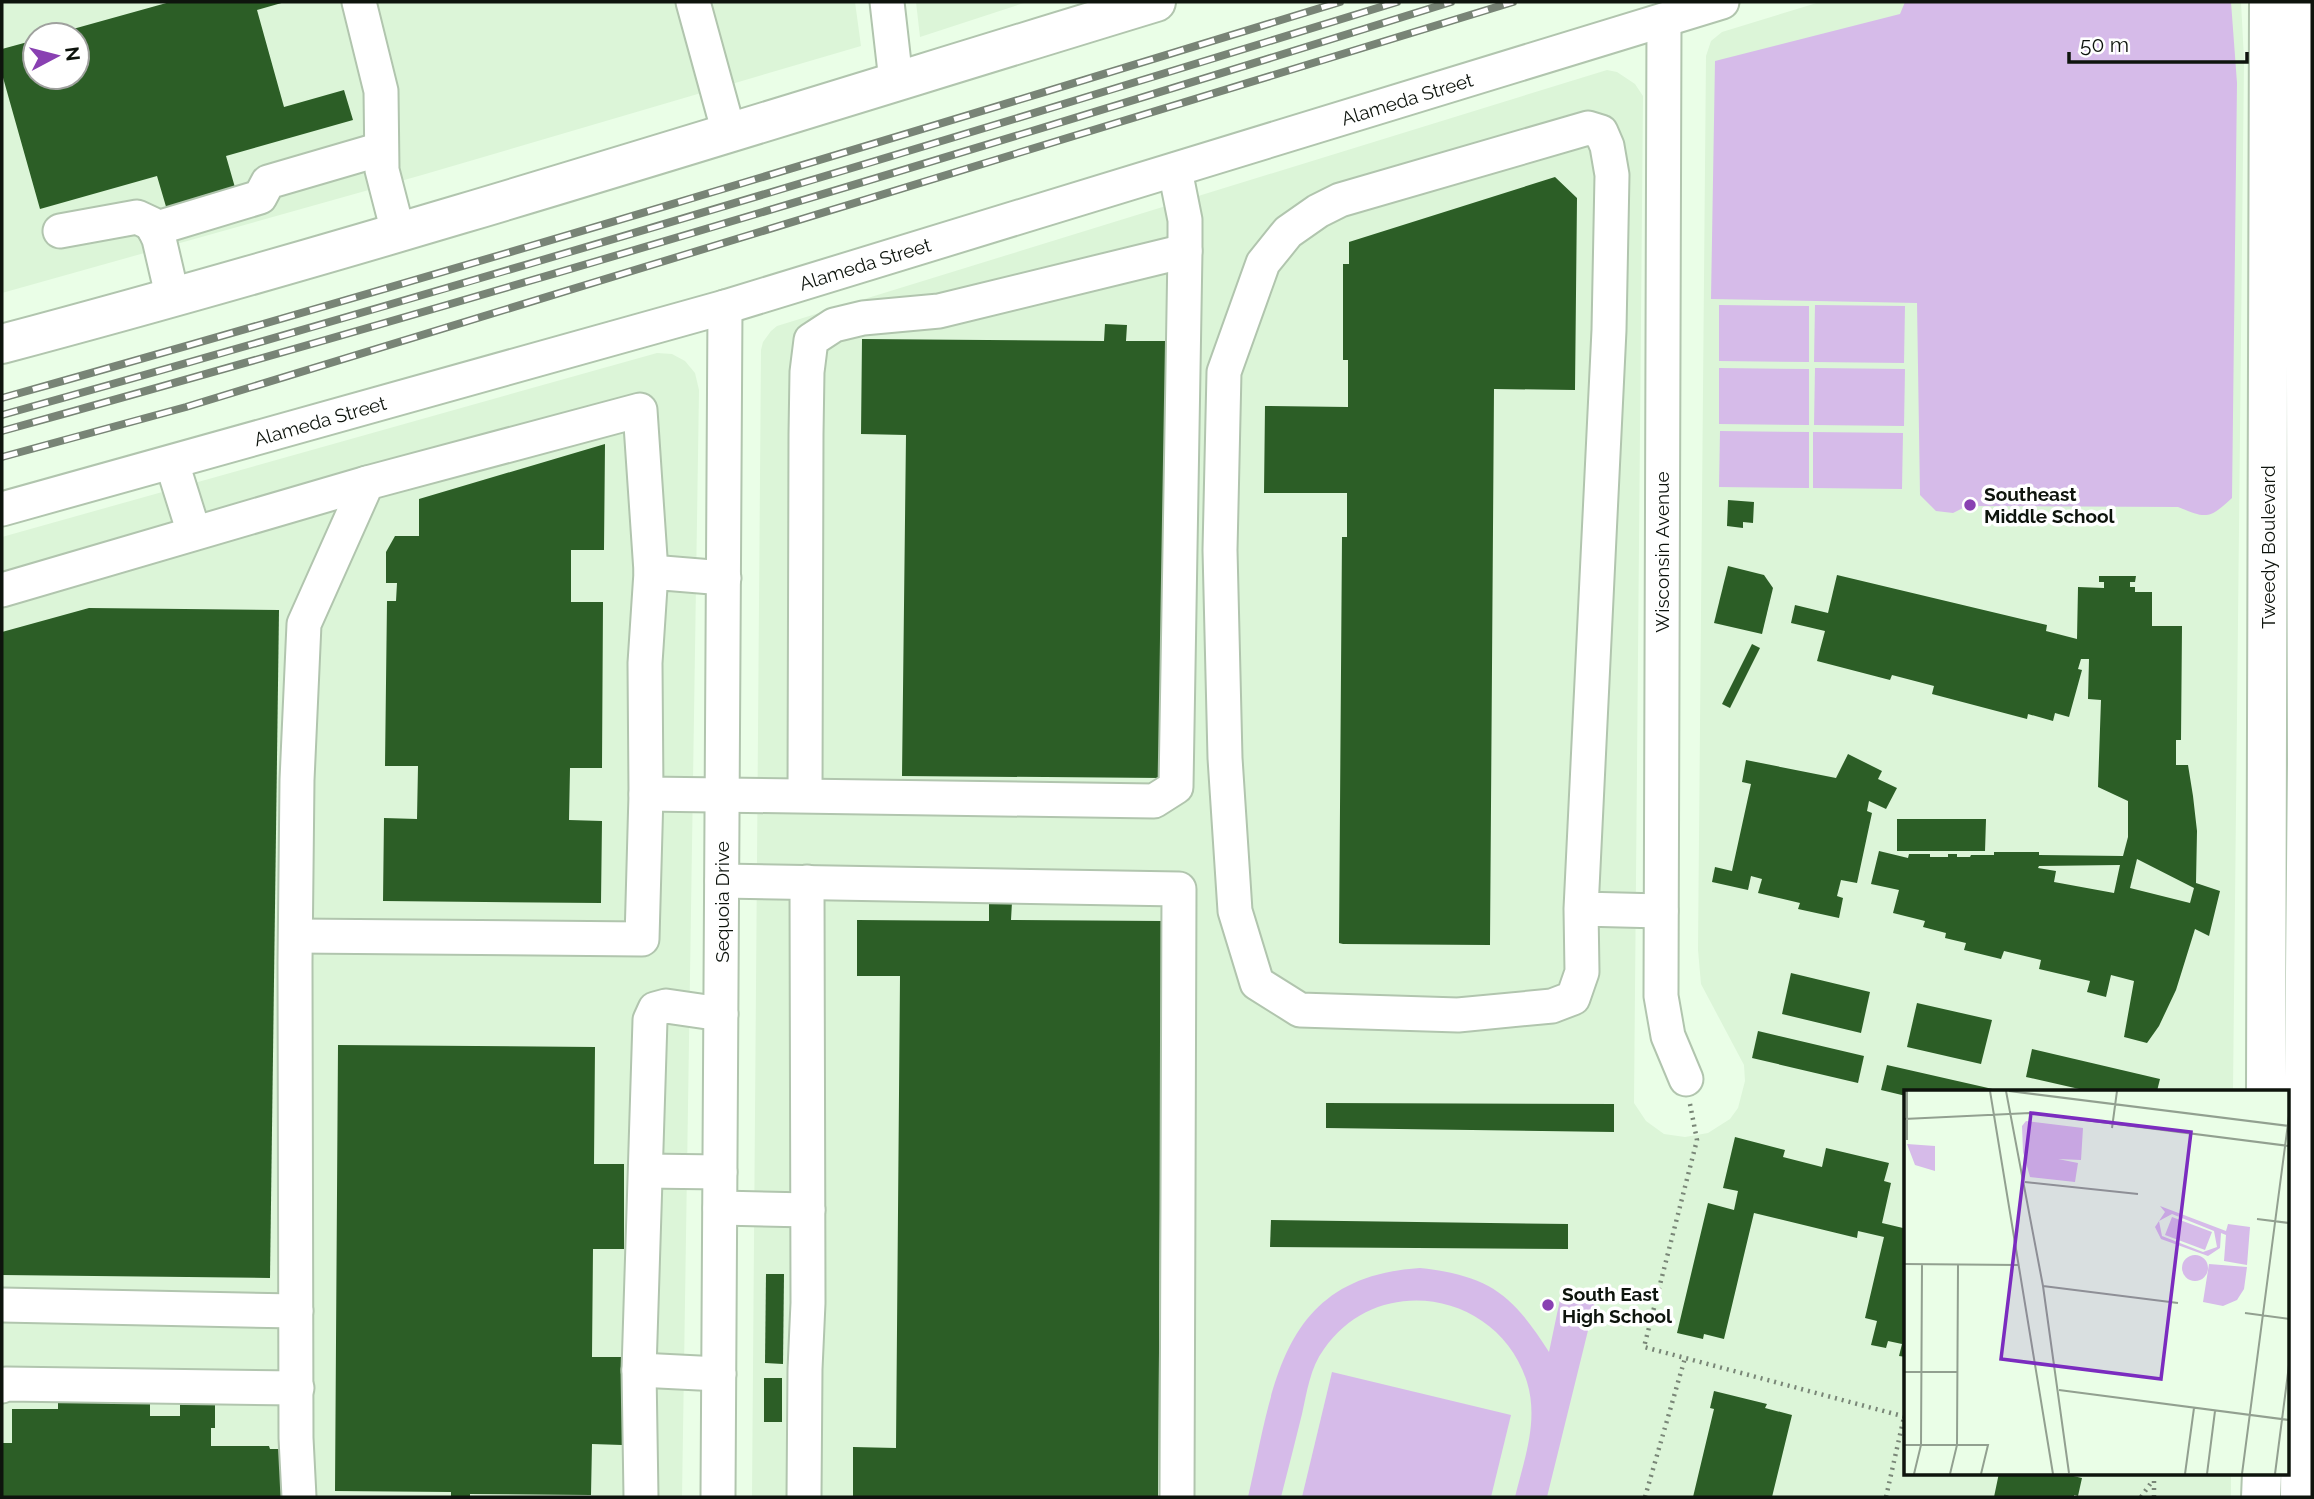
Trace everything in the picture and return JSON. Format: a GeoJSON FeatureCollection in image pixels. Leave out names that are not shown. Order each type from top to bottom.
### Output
{"type":"FeatureCollection","features":[{"type":"Feature","properties":{"kind":"main road"},"geometry":{"type":"LineString","coordinates":[[2,345],[173,299],[1156,2]]}},
{"type":"Feature","properties":{"kind":"main road","name":"Tweedy Boulevard"},"geometry":{"type":"LineString","coordinates":[[2298,3],[2309,552],[2310,763],[2300,1497]]}},
{"type":"Feature","properties":{"kind":"main road","name":"Tweedy Boulevard"},"geometry":{"type":"LineString","coordinates":[[2266,1090],[2267,764],[2298,3]]}},
{"type":"Feature","properties":{"kind":"main road"},"geometry":{"type":"LineString","coordinates":[[2261,1497],[2262,1474]]}},
{"type":"Feature","properties":{"kind":"street"},"geometry":{"type":"LineString","coordinates":[[359,2],[381,91],[382,170],[398,232]]}},
{"type":"Feature","properties":{"kind":"street"},"geometry":{"type":"LineString","coordinates":[[693,2],[729,133]]}},
{"type":"Feature","properties":{"kind":"street"},"geometry":{"type":"LineString","coordinates":[[887,2],[896,81]]}},
{"type":"Feature","properties":{"kind":"street","name":"Alameda Street"},"geometry":{"type":"LineString","coordinates":[[2,509],[725,307],[1722,2]]}},
{"type":"Feature","properties":{"kind":"street","name":"Wisconsin Avenue"},"geometry":{"type":"LineString","coordinates":[[1664,21],[1661,996],[1668,1036],[1686,1079]]}},
{"type":"Feature","properties":{"kind":"street"},"geometry":{"type":"LineString","coordinates":[[1588,128],[1601,132],[1608,146],[1612,175],[1609,330],[1581,909],[1582,972],[1573,998],[1552,1006],[1458,1015],[1300,1010],[1257,983],[1235,911],[1225,758],[1220,550],[1224,372],[1263,262],[1288,232],[1318,211],[1340,200],[1588,128]]}},
{"type":"Feature","properties":{"kind":"street"},"geometry":{"type":"LineString","coordinates":[[154,229],[260,197],[268,182],[381,149]]}},
{"type":"Feature","properties":{"kind":"street"},"geometry":{"type":"LineString","coordinates":[[646,794],[1154,800],[1175,787],[1185,220],[1175,170]]}},
{"type":"Feature","properties":{"kind":"street"},"geometry":{"type":"LineString","coordinates":[[61,231],[137,217],[152,223],[159,239],[173,299]]}},
{"type":"Feature","properties":{"kind":"street"},"geometry":{"type":"LineString","coordinates":[[805,795],[807,372],[811,340],[834,325],[863,318],[939,311],[1185,251]]}},
{"type":"Feature","properties":{"kind":"street","name":"Sequoia Drive"},"geometry":{"type":"LineString","coordinates":[[718,1497],[725,307]]}},
{"type":"Feature","properties":{"kind":"street"},"geometry":{"type":"LineString","coordinates":[[1609,330],[1663,334]]}},
{"type":"Feature","properties":{"kind":"street"},"geometry":{"type":"LineString","coordinates":[[2,590],[367,483],[639,410],[650,572],[645,663],[646,794],[642,939],[296,936]]}},
{"type":"Feature","properties":{"kind":"street"},"geometry":{"type":"LineString","coordinates":[[172,463],[194,533]]}},
{"type":"Feature","properties":{"kind":"street"},"geometry":{"type":"LineString","coordinates":[[299,1497],[296,936],[297,780],[304,624],[367,483]]}},
{"type":"Feature","properties":{"kind":"street"},"geometry":{"type":"LineString","coordinates":[[650,572],[724,578]]}},
{"type":"Feature","properties":{"kind":"street"},"geometry":{"type":"LineString","coordinates":[[2267,764],[2310,763]]}},
{"type":"Feature","properties":{"kind":"street"},"geometry":{"type":"LineString","coordinates":[[722,881],[1179,889],[1177,1497]]}},
{"type":"Feature","properties":{"kind":"street"},"geometry":{"type":"LineString","coordinates":[[804,1497],[808,1210],[807,882]]}},
{"type":"Feature","properties":{"kind":"street"},"geometry":{"type":"LineString","coordinates":[[1581,909],[1661,911]]}},
{"type":"Feature","properties":{"kind":"street"},"geometry":{"type":"LineString","coordinates":[[641,1497],[639,1370],[650,1020],[655,1009],[666,1006],[721,1014]]}},
{"type":"Feature","properties":{"kind":"street"},"geometry":{"type":"LineString","coordinates":[[646,1171],[720,1172]]}},
{"type":"Feature","properties":{"kind":"street"},"geometry":{"type":"LineString","coordinates":[[720,1208],[808,1210]]}},
{"type":"Feature","properties":{"kind":"street"},"geometry":{"type":"LineString","coordinates":[[2,1305],[296,1311]]}},
{"type":"Feature","properties":{"kind":"street"},"geometry":{"type":"LineString","coordinates":[[639,1370],[719,1374]]}},
{"type":"Feature","properties":{"kind":"street"},"geometry":{"type":"LineString","coordinates":[[2,1386],[297,1388]]}},
{"type":"Feature","properties":{"kind":"path"},"geometry":{"type":"LineString","coordinates":[[1686,1079],[1698,1140],[1644,1347],[1904,1417]]}},
{"type":"Feature","properties":{"kind":"path"},"geometry":{"type":"LineString","coordinates":[[1645,1497],[1685,1358]]}},
{"type":"Feature","properties":{"kind":"path"},"geometry":{"type":"LineString","coordinates":[[1886,1497],[1904,1421]]}},
{"type":"Feature","properties":{"kind":"path"},"geometry":{"type":"LineString","coordinates":[[2154,1474],[2154,1497]]}},
{"type":"Feature","properties":{"kind":"path"},"geometry":{"type":"LineString","coordinates":[[2141,1497],[2154,1479]]}},
{"type":"Feature","properties":{"kind":"shaded area"},"geometry":{"type":"Polygon","coordinates":[[[2,2],[855,2],[861,46],[422,175],[2,293],[2,2]]]}},
{"type":"Feature","properties":{"kind":"shaded area"},"geometry":{"type":"Polygon","coordinates":[[[916,2],[1027,2],[920,37],[916,2]]]}},
{"type":"Feature","properties":{"kind":"shaded area"},"geometry":{"type":"Polygon","coordinates":[[[1820,2],[2241,2],[2244,59],[2233,1090],[1904,1090],[1904,1474],[2231,1474],[2231,1497],[752,1497],[763,342],[777,326],[1607,70],[1617,72],[1635,84],[1643,96],[1634,1103],[1646,1121],[1664,1134],[1685,1137],[1708,1133],[1730,1119],[1738,1108],[1745,1081],[1744,1065],[1701,984],[1698,950],[1706,56],[1711,41],[1722,32],[1820,2]]]}},
{"type":"Feature","properties":{"kind":"shaded area"},"geometry":{"type":"Polygon","coordinates":[[[1905,2],[2231,2],[2237,83],[2232,498],[2218,510],[2207,515],[2195,514],[2178,507],[1967,506],[1953,513],[1936,511],[1920,495],[1917,303],[1711,299],[1715,61],[1900,14],[1905,2]]]}},
{"type":"Feature","properties":{"kind":"shaded area"},"geometry":{"type":"Polygon","coordinates":[[[1719,305],[1809,306],[1809,362],[1719,361],[1719,305]]]}},
{"type":"Feature","properties":{"kind":"shaded area"},"geometry":{"type":"Polygon","coordinates":[[[1815,305],[1905,306],[1904,363],[1814,362],[1815,305]]]}},
{"type":"Feature","properties":{"kind":"shaded area"},"geometry":{"type":"Polygon","coordinates":[[[657,353],[672,354],[685,361],[695,373],[699,390],[682,1497],[2,1497],[2,537],[657,353]]]}},
{"type":"Feature","properties":{"kind":"shaded area"},"geometry":{"type":"Polygon","coordinates":[[[1719,368],[1809,369],[1809,425],[1719,424],[1719,368]]]}},
{"type":"Feature","properties":{"kind":"shaded area"},"geometry":{"type":"Polygon","coordinates":[[[1815,368],[1905,369],[1904,426],[1814,425],[1815,368]]]}},
{"type":"Feature","properties":{"kind":"shaded area"},"geometry":{"type":"Polygon","coordinates":[[[1720,431],[1809,432],[1809,488],[1719,487],[1720,431]]]}},
{"type":"Feature","properties":{"kind":"shaded area"},"geometry":{"type":"Polygon","coordinates":[[[1813,432],[1903,433],[1902,489],[1813,488],[1813,432]]]}},
{"type":"Feature","properties":{"kind":"shaded area"},"geometry":{"type":"Polygon","coordinates":[[[1420,1268],[1464,1276],[1497,1291],[1523,1316],[1549,1352],[1562,1290],[1596,1298],[1547,1497],[1515,1497],[1529,1440],[1531,1411],[1527,1382],[1512,1352],[1491,1328],[1465,1311],[1436,1302],[1405,1301],[1375,1308],[1347,1324],[1324,1349],[1310,1380],[1281,1497],[1248,1497],[1277,1378],[1291,1344],[1310,1315],[1337,1292],[1373,1276],[1420,1268]]]}},
{"type":"Feature","properties":{"kind":"shaded area"},"geometry":{"type":"Polygon","coordinates":[[[1332,1372],[1511,1415],[1491,1497],[1302,1497],[1332,1372]]]}},
{"type":"Feature","properties":{"kind":"building"},"geometry":{"type":"Polygon","coordinates":[[[170,2],[285,2],[257,10],[284,107],[344,90],[353,120],[226,156],[236,191],[167,210],[157,176],[40,209],[2,74],[2,49],[21,44],[21,91],[91,91],[91,24],[170,2]]]}},
{"type":"Feature","properties":{"kind":"building"},"geometry":{"type":"Polygon","coordinates":[[[1555,177],[1577,198],[1575,390],[1494,389],[1490,945],[1339,943],[1342,537],[1347,537],[1347,493],[1264,493],[1265,406],[1348,407],[1348,360],[1343,360],[1343,264],[1349,264],[1349,242],[1555,177]]]}},
{"type":"Feature","properties":{"kind":"building"},"geometry":{"type":"Polygon","coordinates":[[[1105,324],[1127,325],[1126,341],[1168,341],[1163,778],[902,776],[906,435],[861,434],[862,339],[1104,341],[1105,324]]]}},
{"type":"Feature","properties":{"kind":"building"},"geometry":{"type":"Polygon","coordinates":[[[605,444],[604,550],[571,550],[571,602],[603,602],[602,768],[570,768],[569,820],[602,821],[601,903],[383,901],[384,818],[417,819],[418,766],[385,766],[387,601],[396,601],[397,583],[386,583],[386,552],[395,536],[419,536],[419,499],[605,444]]]}},
{"type":"Feature","properties":{"kind":"building"},"geometry":{"type":"Polygon","coordinates":[[[1728,500],[1754,502],[1753,523],[1743,522],[1743,528],[1727,526],[1728,500]]]}},
{"type":"Feature","properties":{"kind":"building"},"geometry":{"type":"Polygon","coordinates":[[[1728,566],[1764,575],[1773,588],[1762,634],[1714,623],[1728,566]]]}},
{"type":"Feature","properties":{"kind":"building"},"geometry":{"type":"Polygon","coordinates":[[[1837,575],[2047,625],[2046,631],[2077,639],[2078,587],[2104,588],[2104,582],[2099,582],[2099,576],[2136,576],[2135,582],[2130,582],[2130,587],[2135,587],[2135,592],[2152,592],[2152,626],[2182,626],[2181,740],[2176,740],[2176,765],[2188,765],[2197,831],[2196,883],[2220,891],[2209,936],[2195,929],[2176,990],[2159,1026],[2147,1043],[2124,1037],[2134,981],[2111,975],[2106,997],[2087,992],[2090,981],[2039,969],[2041,960],[2004,951],[2001,959],[1964,950],[1966,943],[1945,938],[1946,933],[1923,927],[1925,921],[1893,913],[1899,890],[1871,884],[1879,851],[1908,858],[1909,854],[1948,857],[1948,854],[1957,854],[1957,857],[1970,857],[1994,855],[1994,852],[2123,856],[2128,837],[2128,801],[2098,787],[2101,700],[2088,699],[2089,659],[2081,659],[2078,669],[2082,670],[2069,717],[2055,713],[2053,721],[2028,714],[2027,719],[1932,694],[1934,686],[1892,675],[1890,680],[1817,661],[1825,631],[1791,623],[1795,605],[1828,613],[1837,575]],[[2137,859],[2130,888],[2190,903],[2194,888],[2137,859]],[[2120,865],[2038,868],[2056,871],[2054,882],[2114,893],[2120,865]]]}},
{"type":"Feature","properties":{"kind":"building"},"geometry":{"type":"Polygon","coordinates":[[[89,608],[279,610],[270,1278],[2,1275],[2,632],[89,608]]]}},
{"type":"Feature","properties":{"kind":"building"},"geometry":{"type":"Polygon","coordinates":[[[1752,644],[1760,648],[1730,708],[1722,704],[1752,644]]]}},
{"type":"Feature","properties":{"kind":"building"},"geometry":{"type":"Polygon","coordinates":[[[1848,754],[1882,771],[1878,779],[1897,788],[1886,809],[1869,801],[1867,811],[1872,813],[1857,883],[1841,880],[1837,896],[1843,898],[1839,918],[1798,909],[1800,903],[1758,893],[1762,879],[1751,876],[1748,890],[1712,882],[1715,867],[1732,871],[1751,784],[1742,782],[1746,760],[1836,778],[1848,754]]]}},
{"type":"Feature","properties":{"kind":"building"},"geometry":{"type":"Polygon","coordinates":[[[1897,819],[1986,819],[1985,851],[1897,851],[1897,819]]]}},
{"type":"Feature","properties":{"kind":"building"},"geometry":{"type":"Polygon","coordinates":[[[989,901],[1012,902],[1011,920],[1162,921],[1158,1497],[853,1497],[853,1447],[896,1448],[900,976],[857,976],[857,920],[989,921],[989,901]]]}},
{"type":"Feature","properties":{"kind":"building"},"geometry":{"type":"Polygon","coordinates":[[[1791,973],[1870,992],[1861,1033],[1782,1014],[1791,973]]]}},
{"type":"Feature","properties":{"kind":"building"},"geometry":{"type":"Polygon","coordinates":[[[1917,1003],[1992,1020],[1981,1064],[1907,1047],[1917,1003]]]}},
{"type":"Feature","properties":{"kind":"building"},"geometry":{"type":"Polygon","coordinates":[[[1758,1031],[1864,1056],[1858,1083],[1752,1058],[1758,1031]]]}},
{"type":"Feature","properties":{"kind":"building"},"geometry":{"type":"Polygon","coordinates":[[[338,1045],[595,1047],[594,1164],[624,1164],[624,1249],[593,1249],[592,1357],[623,1357],[622,1445],[592,1444],[591,1495],[470,1494],[470,1497],[451,1497],[451,1492],[335,1491],[338,1045]]]}},
{"type":"Feature","properties":{"kind":"building"},"geometry":{"type":"Polygon","coordinates":[[[2032,1049],[2160,1079],[2157,1090],[2084,1090],[2026,1077],[2032,1049]]]}},
{"type":"Feature","properties":{"kind":"building"},"geometry":{"type":"Polygon","coordinates":[[[1887,1065],[1997,1090],[1904,1090],[1904,1096],[1881,1090],[1887,1065]]]}},
{"type":"Feature","properties":{"kind":"building"},"geometry":{"type":"Polygon","coordinates":[[[1326,1103],[1614,1104],[1614,1132],[1326,1128],[1326,1103]]]}},
{"type":"Feature","properties":{"kind":"building"},"geometry":{"type":"Polygon","coordinates":[[[1735,1137],[1785,1150],[1783,1157],[1822,1167],[1826,1148],[1889,1163],[1884,1181],[1891,1183],[1882,1223],[1903,1228],[1904,1225],[1904,1357],[1899,1356],[1902,1344],[1888,1341],[1886,1348],[1871,1345],[1877,1321],[1865,1318],[1884,1237],[1858,1231],[1857,1238],[1754,1213],[1724,1339],[1704,1334],[1703,1339],[1677,1333],[1708,1203],[1734,1210],[1738,1191],[1723,1188],[1735,1137]]]}},
{"type":"Feature","properties":{"kind":"building"},"geometry":{"type":"Polygon","coordinates":[[[1271,1220],[1568,1224],[1568,1249],[1270,1247],[1271,1220]]]}},
{"type":"Feature","properties":{"kind":"building"},"geometry":{"type":"Polygon","coordinates":[[[766,1274],[784,1274],[783,1364],[765,1363],[766,1274]]]}},
{"type":"Feature","properties":{"kind":"building"},"geometry":{"type":"Polygon","coordinates":[[[764,1378],[782,1378],[782,1422],[764,1422],[764,1378]]]}},
{"type":"Feature","properties":{"kind":"building"},"geometry":{"type":"Polygon","coordinates":[[[1714,1391],[1767,1404],[1765,1408],[1792,1415],[1772,1497],[1693,1497],[1714,1409],[1710,1408],[1714,1391]]]}},
{"type":"Feature","properties":{"kind":"building"},"geometry":{"type":"Polygon","coordinates":[[[58,1402],[150,1402],[150,1416],[180,1416],[180,1403],[215,1403],[215,1428],[211,1428],[211,1446],[269,1446],[270,1449],[288,1449],[287,1497],[2,1497],[2,1443],[12,1443],[12,1409],[58,1409],[58,1402]]]}},
{"type":"Feature","properties":{"kind":"building"},"geometry":{"type":"Polygon","coordinates":[[[1999,1474],[2064,1474],[2082,1478],[2078,1496],[2074,1497],[1994,1497],[1999,1474]]]}},
{"type":"Feature","properties":{"kind":"railway"},"geometry":{"type":"LineString","coordinates":[[2,398],[505,254],[1340,2]]}},
{"type":"Feature","properties":{"kind":"railway"},"geometry":{"type":"LineString","coordinates":[[2,415],[701,213],[1397,2]]}},
{"type":"Feature","properties":{"kind":"railway"},"geometry":{"type":"LineString","coordinates":[[2,431],[365,329],[728,222],[1451,2]]}},
{"type":"Feature","properties":{"kind":"railway"},"geometry":{"type":"LineString","coordinates":[[2,457],[186,407],[1513,2]]}},
{"type":"Feature","properties":{"kind":"place","name":"Southeast Middle School"},"geometry":{"type":"Point","coordinates":[1970,505]}},
{"type":"Feature","properties":{"kind":"place","name":"South East High School"},"geometry":{"type":"Point","coordinates":[1548,1305]}}]}
